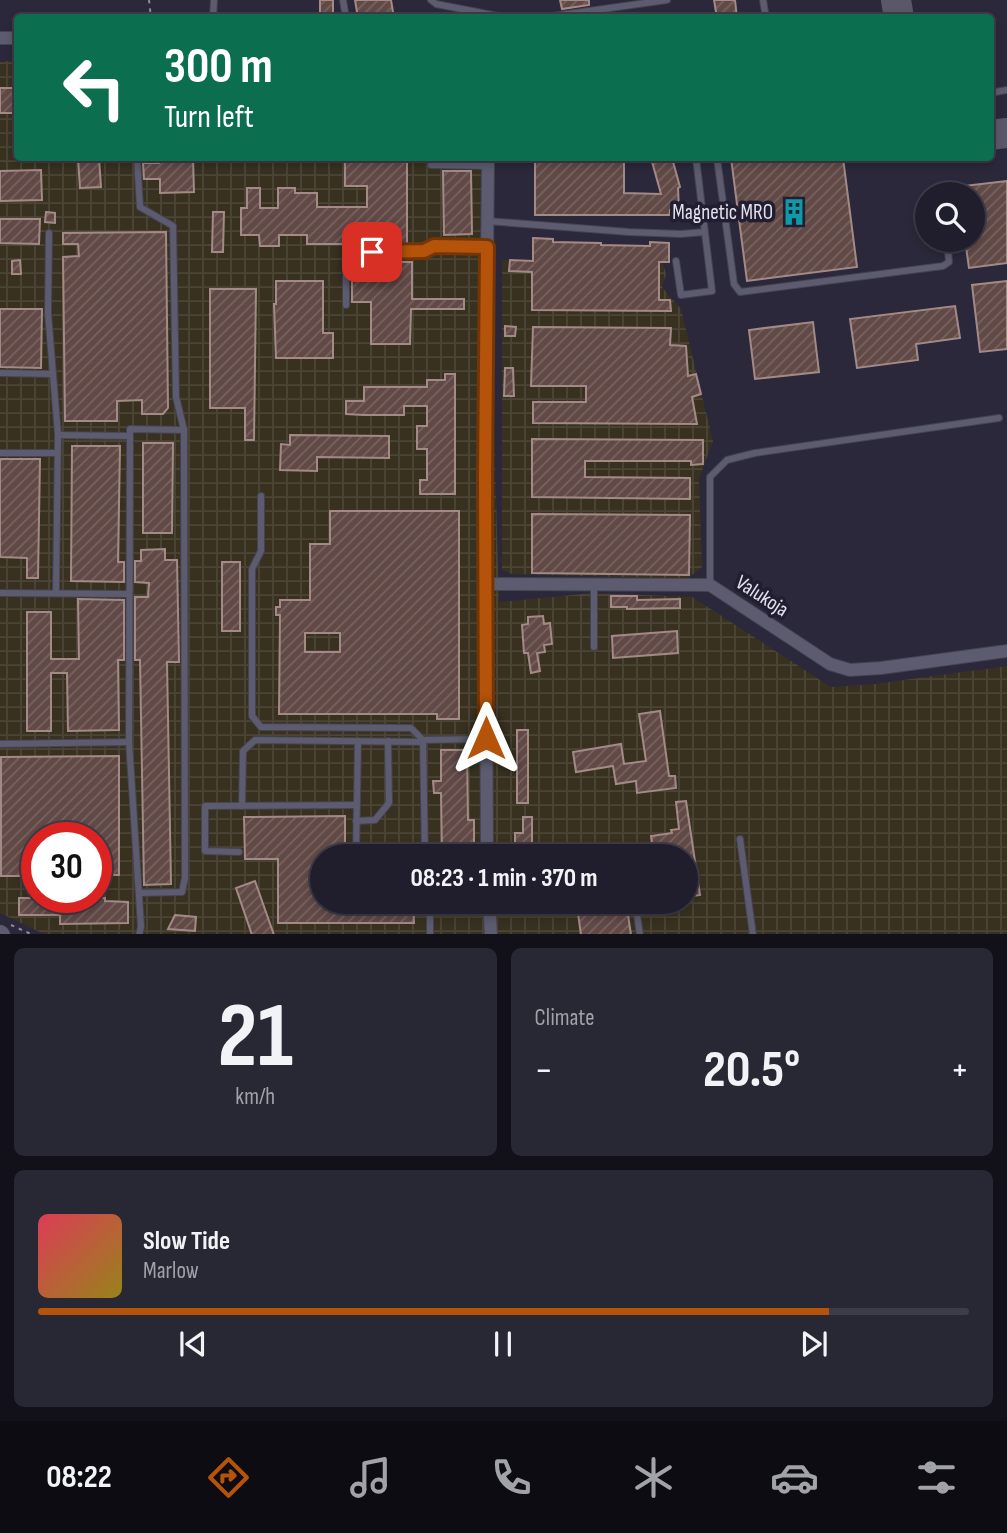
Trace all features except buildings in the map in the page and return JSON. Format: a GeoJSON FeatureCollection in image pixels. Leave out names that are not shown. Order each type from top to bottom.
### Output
{"type":"FeatureCollection","features":[{"type":"Feature","properties":{"kind":"street"},"geometry":{"type":"LineString","coordinates":[[487,162],[487,844]]}},
{"type":"Feature","properties":{"kind":"street","name":"Valukoja"},"geometry":{"type":"LineString","coordinates":[[486,583],[710,585],[830,664],[850,670],[1007,651]]}},
{"type":"Feature","properties":{"kind":"street"},"geometry":{"type":"LineString","coordinates":[[490,914],[491,934]]}},
{"type":"Feature","properties":{"kind":"lane"},"geometry":{"type":"LineString","coordinates":[[431,0],[436,4],[487,14]]}},
{"type":"Feature","properties":{"kind":"lane"},"geometry":{"type":"LineString","coordinates":[[567,14],[667,0]]}},
{"type":"Feature","properties":{"kind":"lane"},"geometry":{"type":"LineString","coordinates":[[136,161],[140,207],[173,226],[176,397],[184,430],[186,877],[182,892],[139,892]]}},
{"type":"Feature","properties":{"kind":"lane"},"geometry":{"type":"LineString","coordinates":[[676,261],[681,295],[712,291],[696,161]]}},
{"type":"Feature","properties":{"kind":"lane"},"geometry":{"type":"LineString","coordinates":[[717,161],[734,284],[740,292],[943,266],[949,262],[948,252]]}},
{"type":"Feature","properties":{"kind":"lane"},"geometry":{"type":"LineString","coordinates":[[431,165],[487,162]]}},
{"type":"Feature","properties":{"kind":"lane"},"geometry":{"type":"LineString","coordinates":[[487,221],[642,233],[705,232]]}},
{"type":"Feature","properties":{"kind":"lane"},"geometry":{"type":"LineString","coordinates":[[48,233],[48,313],[58,435],[55,593]]}},
{"type":"Feature","properties":{"kind":"lane"},"geometry":{"type":"LineString","coordinates":[[346,305],[346,252],[424,251],[434,246],[487,247]]}},
{"type":"Feature","properties":{"kind":"lane"},"geometry":{"type":"LineString","coordinates":[[0,373],[53,374]]}},
{"type":"Feature","properties":{"kind":"lane"},"geometry":{"type":"LineString","coordinates":[[710,585],[710,477],[727,460],[755,453],[999,418]]}},
{"type":"Feature","properties":{"kind":"lane"},"geometry":{"type":"LineString","coordinates":[[138,934],[141,927],[129,742],[130,429],[184,430]]}},
{"type":"Feature","properties":{"kind":"lane"},"geometry":{"type":"LineString","coordinates":[[58,435],[130,436]]}},
{"type":"Feature","properties":{"kind":"lane"},"geometry":{"type":"LineString","coordinates":[[0,453],[57,453]]}},
{"type":"Feature","properties":{"kind":"lane"},"geometry":{"type":"LineString","coordinates":[[261,496],[261,551],[252,569],[252,716],[261,727],[411,728],[423,741],[425,844]]}},
{"type":"Feature","properties":{"kind":"lane"},"geometry":{"type":"LineString","coordinates":[[594,584],[594,647]]}},
{"type":"Feature","properties":{"kind":"lane"},"geometry":{"type":"LineString","coordinates":[[0,593],[128,594]]}},
{"type":"Feature","properties":{"kind":"lane"},"geometry":{"type":"LineString","coordinates":[[243,806],[243,751],[255,740],[423,741],[486,738]]}},
{"type":"Feature","properties":{"kind":"lane"},"geometry":{"type":"LineString","coordinates":[[356,844],[358,741]]}},
{"type":"Feature","properties":{"kind":"lane"},"geometry":{"type":"LineString","coordinates":[[356,821],[375,820],[389,803],[388,741]]}},
{"type":"Feature","properties":{"kind":"lane"},"geometry":{"type":"LineString","coordinates":[[0,744],[129,742]]}},
{"type":"Feature","properties":{"kind":"lane"},"geometry":{"type":"LineString","coordinates":[[239,852],[205,851],[205,806],[357,805]]}},
{"type":"Feature","properties":{"kind":"lane"},"geometry":{"type":"LineString","coordinates":[[740,839],[753,934]]}},
{"type":"Feature","properties":{"kind":"lane"},"geometry":{"type":"LineString","coordinates":[[430,914],[430,934]]}},
{"type":"Feature","properties":{"kind":"lane"},"geometry":{"type":"LineString","coordinates":[[637,914],[640,934]]}},
{"type":"Feature","properties":{"kind":"path"},"geometry":{"type":"LineString","coordinates":[[4,931],[33,934]]}},
{"type":"Feature","properties":{"kind":"shaded area"},"geometry":{"type":"Polygon","coordinates":[[[14,60],[14,161],[482,161],[482,227],[494,430],[499,602],[593,593],[692,597],[831,687],[875,684],[1007,666],[1007,934],[44,934],[0,913],[0,62],[14,60]]]}},
{"type":"Feature","properties":{"kind":"shaded area"},"geometry":{"type":"Polygon","coordinates":[[[502,260],[663,264],[666,274],[662,287],[681,309],[713,441],[699,479],[702,567],[687,579],[512,574],[502,570],[502,260]]]}},
{"type":"Feature","properties":{"kind":"taxiway"},"geometry":{"type":"LineString","coordinates":[[896,0],[898,14]]}},
{"type":"Feature","properties":{"kind":"taxiway"},"geometry":{"type":"LineString","coordinates":[[994,135],[1007,133]]}},
{"type":"Feature","properties":{"kind":"place","name":"Magnetic MRO"},"geometry":{"type":"Point","coordinates":[794,212]}},
{"type":"Feature","properties":{"kind":"route"},"geometry":{"type":"LineString","coordinates":[[372,252],[424,251],[434,246],[487,247],[486,738]]}}]}
